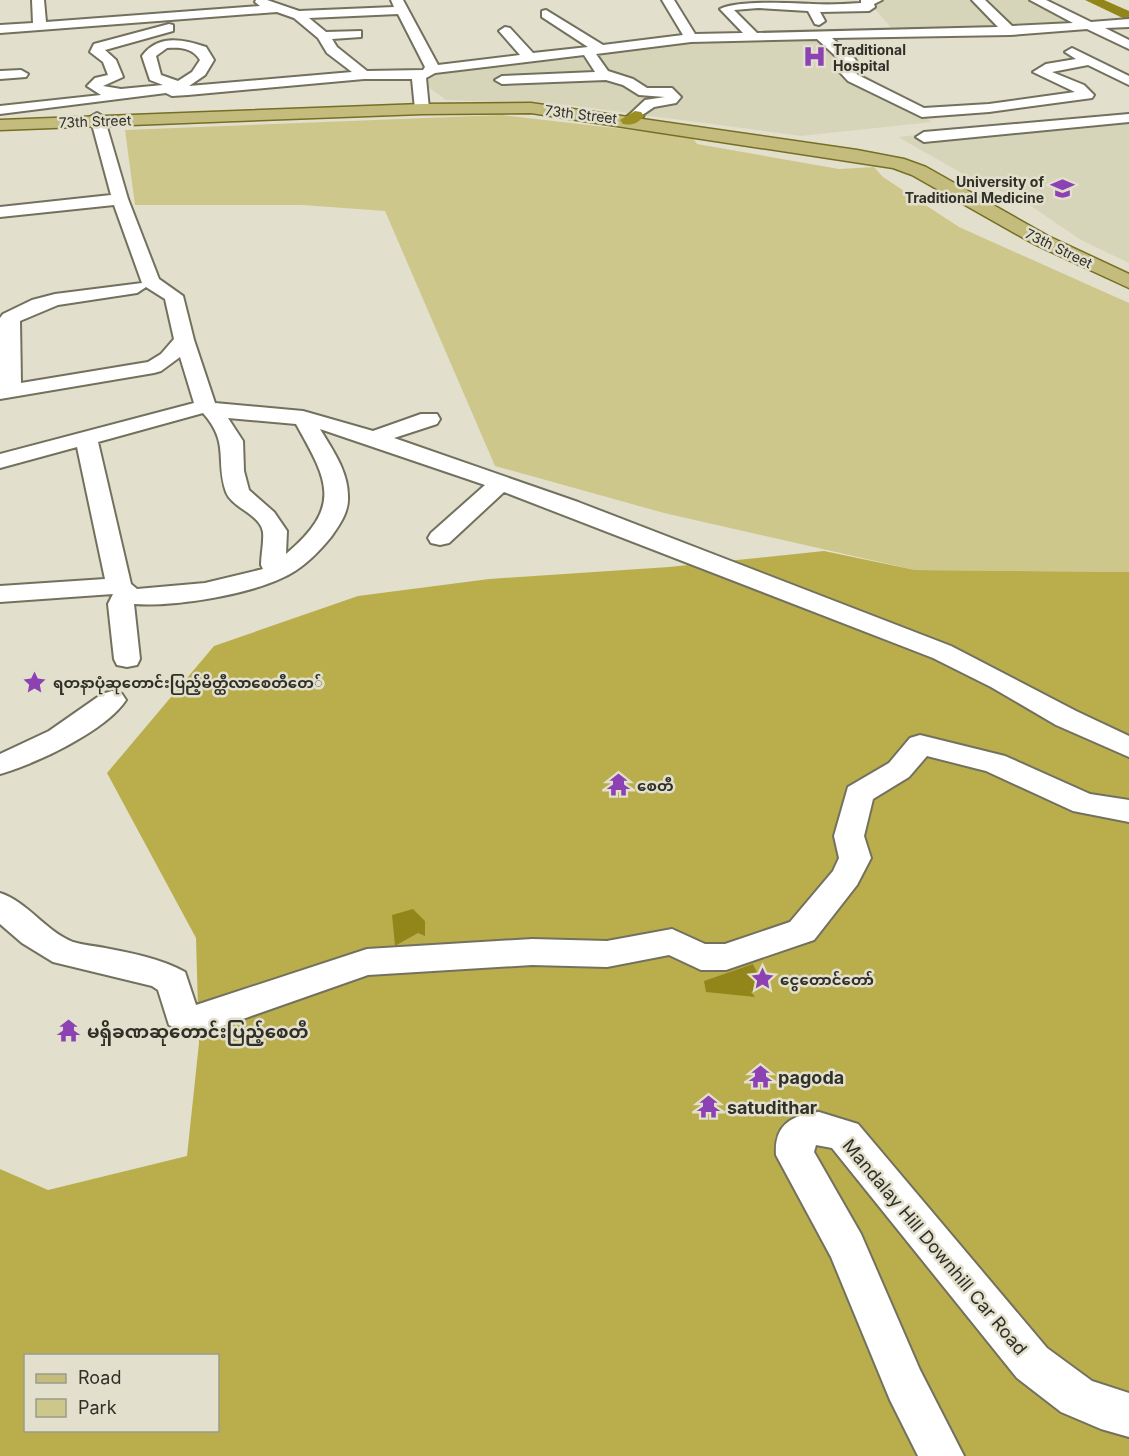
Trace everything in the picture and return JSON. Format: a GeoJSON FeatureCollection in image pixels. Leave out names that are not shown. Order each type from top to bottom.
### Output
{"type":"FeatureCollection","features":[{"type":"Feature","properties":{"kind":"main road","name":"73th Street"},"geometry":{"type":"LineString","coordinates":[[6,117],[97,119],[420,93]]}},
{"type":"Feature","properties":{"kind":"main road","name":"73th Street"},"geometry":{"type":"LineString","coordinates":[[97,119],[420,93],[531,108],[632,118],[913,160],[1069,243],[1129,272]]}},
{"type":"Feature","properties":{"kind":"main road","name":"73th Street"},"geometry":{"type":"LineString","coordinates":[[632,118],[898,163],[919,171],[1041,240],[1129,282]]}},
{"type":"Feature","properties":{"kind":"street"},"geometry":{"type":"LineString","coordinates":[[256,0],[298,15],[323,36],[332,50],[364,75],[420,93],[443,85]]}},
{"type":"Feature","properties":{"kind":"street"},"geometry":{"type":"LineString","coordinates":[[668,0],[691,38]]}},
{"type":"Feature","properties":{"kind":"street"},"geometry":{"type":"LineString","coordinates":[[753,36],[726,9],[733,6],[760,4],[857,8],[870,7],[866,1],[876,0]]}},
{"type":"Feature","properties":{"kind":"street"},"geometry":{"type":"LineString","coordinates":[[978,0],[1014,31],[1044,42]]}},
{"type":"Feature","properties":{"kind":"street"},"geometry":{"type":"LineString","coordinates":[[1036,0],[1129,45]]}},
{"type":"Feature","properties":{"kind":"street"},"geometry":{"type":"LineString","coordinates":[[298,15],[400,5],[403,25],[433,69]]}},
{"type":"Feature","properties":{"kind":"street"},"geometry":{"type":"LineString","coordinates":[[35,8],[40,26]]}},
{"type":"Feature","properties":{"kind":"street"},"geometry":{"type":"LineString","coordinates":[[0,29],[170,23],[278,8]]}},
{"type":"Feature","properties":{"kind":"street"},"geometry":{"type":"LineString","coordinates":[[814,8],[812,9],[825,37],[850,62],[843,68],[853,78],[922,113],[989,108],[1087,95],[1078,88],[1040,72],[1052,67],[1089,61]]}},
{"type":"Feature","properties":{"kind":"street"},"geometry":{"type":"LineString","coordinates":[[857,8],[876,33]]}},
{"type":"Feature","properties":{"kind":"street"},"geometry":{"type":"LineString","coordinates":[[546,14],[595,51],[606,75]]}},
{"type":"Feature","properties":{"kind":"street"},"geometry":{"type":"LineString","coordinates":[[154,74],[150,52],[169,43],[173,36],[170,23]]}},
{"type":"Feature","properties":{"kind":"street"},"geometry":{"type":"LineString","coordinates":[[116,77],[109,60],[97,52],[99,47],[170,23]]}},
{"type":"Feature","properties":{"kind":"street"},"geometry":{"type":"LineString","coordinates":[[420,93],[428,74],[433,69],[691,38],[825,37],[876,33],[1014,31],[1093,28],[1129,23]]}},
{"type":"Feature","properties":{"kind":"street"},"geometry":{"type":"LineString","coordinates":[[505,31],[531,59]]}},
{"type":"Feature","properties":{"kind":"street"},"geometry":{"type":"LineString","coordinates":[[323,36],[356,34]]}},
{"type":"Feature","properties":{"kind":"street"},"geometry":{"type":"LineString","coordinates":[[6,117],[182,89],[204,68],[207,60],[201,50],[169,43]]}},
{"type":"Feature","properties":{"kind":"street"},"geometry":{"type":"LineString","coordinates":[[1062,46],[1129,81]]}},
{"type":"Feature","properties":{"kind":"street"},"geometry":{"type":"LineString","coordinates":[[0,75],[21,74]]}},
{"type":"Feature","properties":{"kind":"street"},"geometry":{"type":"LineString","coordinates":[[188,113],[182,89],[154,74],[116,77],[100,81],[94,86],[95,89],[114,94],[182,89],[364,75]]}},
{"type":"Feature","properties":{"kind":"street"},"geometry":{"type":"LineString","coordinates":[[489,81],[606,75],[628,82],[644,92],[667,91],[674,97],[671,100],[650,103],[632,118]]}},
{"type":"Feature","properties":{"kind":"street"},"geometry":{"type":"LineString","coordinates":[[924,136],[1129,118]]}},
{"type":"Feature","properties":{"kind":"street"},"geometry":{"type":"LineString","coordinates":[[97,119],[120,199],[151,282],[174,296],[184,340],[210,408],[232,441],[232,471],[238,493],[266,518],[275,531],[273,565],[277,571]]}},
{"type":"Feature","properties":{"kind":"street"},"geometry":{"type":"LineString","coordinates":[[0,212],[120,199]]}},
{"type":"Feature","properties":{"kind":"street"},"geometry":{"type":"LineString","coordinates":[[137,287],[50,301],[23,310],[10,318],[6,392],[154,367],[168,358],[184,340]]}},
{"type":"Feature","properties":{"kind":"street"},"geometry":{"type":"LineString","coordinates":[[0,461],[210,408],[303,417],[374,438],[501,483],[907,637],[976,668],[1066,718],[1129,747]]}},
{"type":"Feature","properties":{"kind":"street"},"geometry":{"type":"LineString","coordinates":[[0,594],[123,590],[137,597],[168,595],[248,581],[277,571],[295,559],[326,526],[336,506],[333,475],[303,417]]}},
{"type":"Feature","properties":{"kind":"street"},"geometry":{"type":"LineString","coordinates":[[374,438],[429,419]]}},
{"type":"Feature","properties":{"kind":"street"},"geometry":{"type":"LineString","coordinates":[[86,438],[123,590],[121,604],[127,659]]}},
{"type":"Feature","properties":{"kind":"street"},"geometry":{"type":"LineString","coordinates":[[440,538],[501,483]]}},
{"type":"Feature","properties":{"kind":"street"},"geometry":{"type":"LineString","coordinates":[[0,764],[52,741],[112,700]]}},
{"type":"Feature","properties":{"kind":"street"},"geometry":{"type":"LineString","coordinates":[[0,905],[34,934],[65,953],[117,963],[163,976],[173,982],[181,1015],[189,1020],[202,1019],[367,962],[532,952],[608,954],[672,942],[701,957],[726,957],[793,935],[802,931],[838,888],[855,858],[849,837],[859,794],[899,770],[920,745],[995,763],[1084,804],[1129,811]]}},
{"type":"Feature","properties":{"kind":"street","name":"Mandalay Hill Downhill Car Road"},"geometry":{"type":"LineString","coordinates":[[942,1456],[905,1385],[847,1247],[795,1155],[794,1139],[808,1128],[827,1127],[845,1136],[1032,1364],[1061,1389],[1094,1404],[1129,1415]]}},
{"type":"Feature","properties":{"kind":"shaded area"},"geometry":{"type":"Polygon","coordinates":[[[867,0],[1027,0],[1074,25],[893,30],[867,0]]]}},
{"type":"Feature","properties":{"kind":"shaded area"},"geometry":{"type":"Polygon","coordinates":[[[814,38],[932,122],[801,136],[568,105],[446,100],[428,87],[422,76],[422,69],[661,43],[814,38]]]}},
{"type":"Feature","properties":{"kind":"shaded area","name":"University of Traditional Medicine"},"geometry":{"type":"Polygon","coordinates":[[[1129,112],[1129,263],[1081,240],[1022,200],[970,178],[898,137],[1129,112]]]}},
{"type":"Feature","properties":{"kind":"shaded area"},"geometry":{"type":"Polygon","coordinates":[[[824,551],[915,570],[1129,572],[1129,1456],[0,1456],[0,1169],[48,1190],[187,1156],[199,1043],[196,938],[107,773],[214,646],[358,596],[489,579],[669,567],[824,551]]]}},
{"type":"Feature","properties":{"kind":"shaded area"},"geometry":{"type":"Polygon","coordinates":[[[413,909],[425,921],[425,936],[418,933],[395,946],[392,915],[413,909]]]}},
{"type":"Feature","properties":{"kind":"shaded area"},"geometry":{"type":"Polygon","coordinates":[[[753,964],[763,985],[751,992],[755,997],[706,992],[704,981],[753,964]]]}},
{"type":"Feature","properties":{"kind":"green space"},"geometry":{"type":"Polygon","coordinates":[[[502,115],[692,137],[697,144],[839,169],[874,167],[883,177],[959,227],[1129,303],[1129,572],[915,570],[664,513],[495,466],[385,211],[302,205],[135,205],[125,130],[502,115]]]}},
{"type":"Feature","properties":{"kind":"waterway"},"geometry":{"type":"LineString","coordinates":[[1092,0],[1129,16]]}},
{"type":"Feature","properties":{"kind":"place","name":"Traditional Hospital"},"geometry":{"type":"Point","coordinates":[815,57]}},
{"type":"Feature","properties":{"kind":"place","name":"University of Traditional Medicine"},"geometry":{"type":"Point","coordinates":[1062,189]}},
{"type":"Feature","properties":{"kind":"place","name":"ရတနာပုံဆုတောင်းပြည့်မိတ္ထီလာစေတီတေ်"},"geometry":{"type":"Point","coordinates":[35,682]}},
{"type":"Feature","properties":{"kind":"place","name":"စေတီ"},"geometry":{"type":"Point","coordinates":[619,785]}},
{"type":"Feature","properties":{"kind":"place","name":"ငွေတောင်တော်"},"geometry":{"type":"Point","coordinates":[762,979]}},
{"type":"Feature","properties":{"kind":"place","name":"မရှိခဏဆုတောင်းပြည့်စေတီ"},"geometry":{"type":"Point","coordinates":[69,1031]}},
{"type":"Feature","properties":{"kind":"place","name":"pagoda"},"geometry":{"type":"Point","coordinates":[760,1077]}},
{"type":"Feature","properties":{"kind":"place","name":"satudithar"},"geometry":{"type":"Point","coordinates":[709,1107]}}]}
